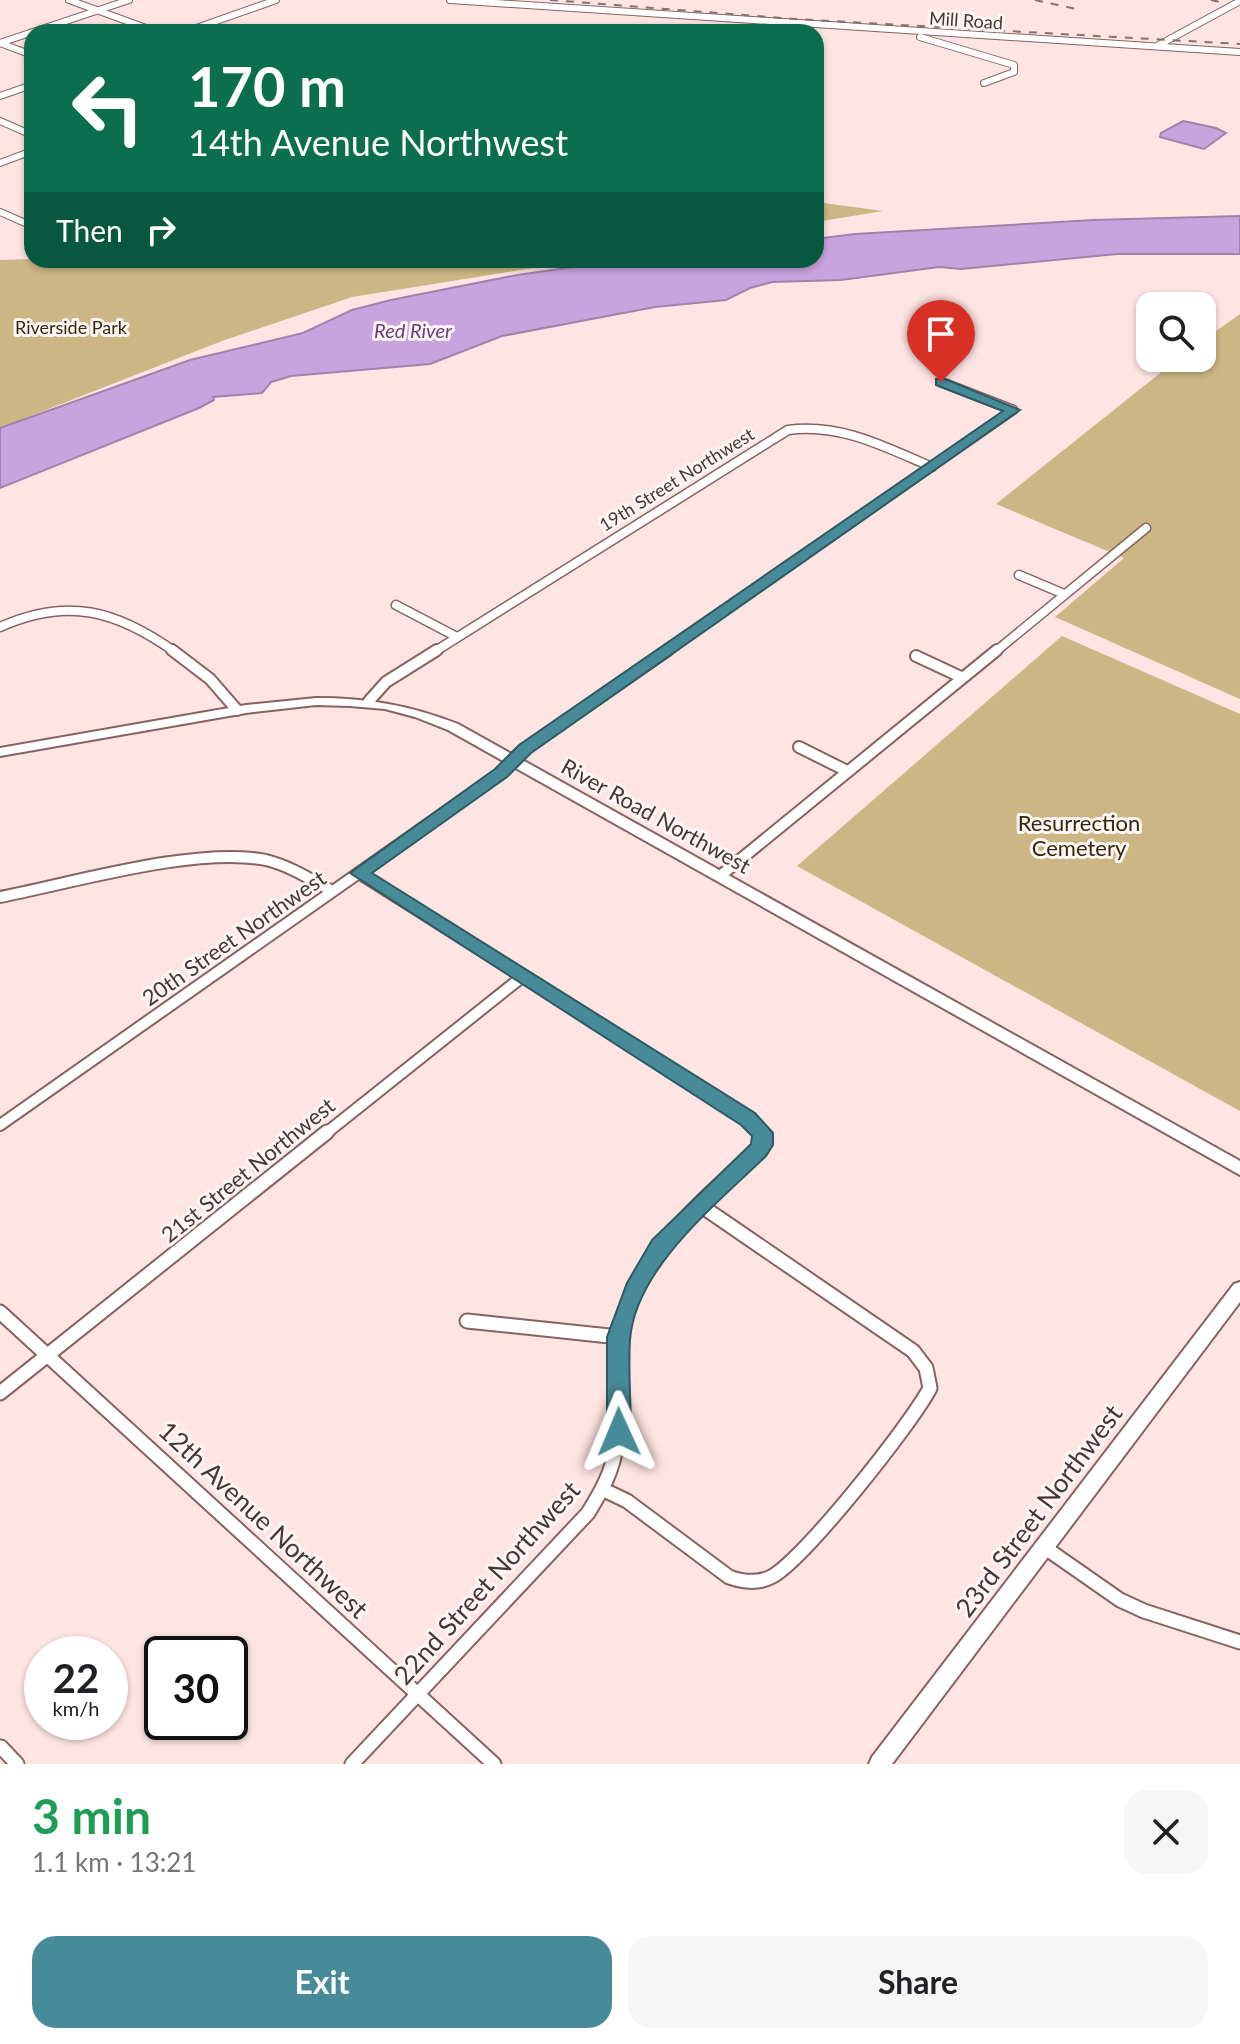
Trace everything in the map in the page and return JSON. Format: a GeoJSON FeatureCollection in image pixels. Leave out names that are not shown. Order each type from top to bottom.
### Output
{"type":"FeatureCollection","features":[{"type":"Feature","properties":{"kind":"street"},"geometry":{"type":"LineString","coordinates":[[69,0],[135,24]]}},
{"type":"Feature","properties":{"kind":"street"},"geometry":{"type":"LineString","coordinates":[[56,24],[129,0]]}},
{"type":"Feature","properties":{"kind":"street"},"geometry":{"type":"LineString","coordinates":[[208,24],[276,0]]}},
{"type":"Feature","properties":{"kind":"street","name":"Mill Road"},"geometry":{"type":"LineString","coordinates":[[450,0],[812,24]]}},
{"type":"Feature","properties":{"kind":"street"},"geometry":{"type":"LineString","coordinates":[[1156,47],[1240,1]]}},
{"type":"Feature","properties":{"kind":"street"},"geometry":{"type":"LineString","coordinates":[[736,24],[738,18]]}},
{"type":"Feature","properties":{"kind":"street","name":"Mill Road"},"geometry":{"type":"LineString","coordinates":[[824,25],[1240,52]]}},
{"type":"Feature","properties":{"kind":"street"},"geometry":{"type":"LineString","coordinates":[[898,31],[1009,62],[1016,68],[1014,72],[984,83]]}},
{"type":"Feature","properties":{"kind":"street"},"geometry":{"type":"LineString","coordinates":[[0,43],[24,35]]}},
{"type":"Feature","properties":{"kind":"street"},"geometry":{"type":"LineString","coordinates":[[0,43],[24,52]]}},
{"type":"Feature","properties":{"kind":"street"},"geometry":{"type":"LineString","coordinates":[[0,96],[24,88]]}},
{"type":"Feature","properties":{"kind":"street"},"geometry":{"type":"LineString","coordinates":[[0,121],[24,132]]}},
{"type":"Feature","properties":{"kind":"street"},"geometry":{"type":"LineString","coordinates":[[0,163],[24,154]]}},
{"type":"Feature","properties":{"kind":"street"},"geometry":{"type":"LineString","coordinates":[[0,212],[24,222]]}},
{"type":"Feature","properties":{"kind":"street","name":"20th Street Northwest"},"geometry":{"type":"LineString","coordinates":[[0,1125],[501,773],[525,749],[1013,410],[941,382]]}},
{"type":"Feature","properties":{"kind":"street","name":"19th Street Northwest"},"geometry":{"type":"LineString","coordinates":[[369,701],[379,688],[457,637],[788,430],[835,430],[932,467]]}},
{"type":"Feature","properties":{"kind":"street"},"geometry":{"type":"LineString","coordinates":[[720,876],[1146,528]]}},
{"type":"Feature","properties":{"kind":"street"},"geometry":{"type":"LineString","coordinates":[[1019,575],[1064,594]]}},
{"type":"Feature","properties":{"kind":"street"},"geometry":{"type":"LineString","coordinates":[[396,605],[457,637]]}},
{"type":"Feature","properties":{"kind":"street"},"geometry":{"type":"LineString","coordinates":[[0,627],[37,612],[96,611],[121,621],[184,658],[211,679],[237,710]]}},
{"type":"Feature","properties":{"kind":"street"},"geometry":{"type":"LineString","coordinates":[[916,656],[961,677]]}},
{"type":"Feature","properties":{"kind":"street","name":"River Road Northwest"},"geometry":{"type":"LineString","coordinates":[[0,752],[237,710],[319,700],[369,701],[409,709],[440,721],[1240,1169]]}},
{"type":"Feature","properties":{"kind":"street"},"geometry":{"type":"LineString","coordinates":[[799,747],[847,771]]}},
{"type":"Feature","properties":{"kind":"street"},"geometry":{"type":"LineString","coordinates":[[0,897],[180,861],[227,857],[264,860],[289,867],[332,891]]}},
{"type":"Feature","properties":{"kind":"street"},"geometry":{"type":"LineString","coordinates":[[359,873],[522,977]]}},
{"type":"Feature","properties":{"kind":"street","name":"22nd Street Northwest"},"geometry":{"type":"LineString","coordinates":[[352,1764],[588,1513],[604,1490],[616,1456],[619,1432],[619,1337],[624,1315],[646,1268],[660,1247],[762,1145],[763,1133],[748,1119],[522,977]]}},
{"type":"Feature","properties":{"kind":"street","name":"21st Street Northwest"},"geometry":{"type":"LineString","coordinates":[[0,1393],[522,977]]}},
{"type":"Feature","properties":{"kind":"street"},"geometry":{"type":"LineString","coordinates":[[604,1490],[627,1501],[722,1573],[743,1582],[759,1582],[788,1564],[912,1419],[929,1392],[931,1376],[913,1351],[700,1205]]}},
{"type":"Feature","properties":{"kind":"street","name":"23rd Street Northwest"},"geometry":{"type":"LineString","coordinates":[[879,1764],[1240,1289]]}},
{"type":"Feature","properties":{"kind":"street","name":"12th Avenue Northwest"},"geometry":{"type":"LineString","coordinates":[[0,1312],[494,1764]]}},
{"type":"Feature","properties":{"kind":"street"},"geometry":{"type":"LineString","coordinates":[[467,1321],[619,1337]]}},
{"type":"Feature","properties":{"kind":"street"},"geometry":{"type":"LineString","coordinates":[[1044,1547],[1120,1600],[1144,1611],[1240,1642]]}},
{"type":"Feature","properties":{"kind":"street"},"geometry":{"type":"LineString","coordinates":[[1,1747],[17,1764]]}},
{"type":"Feature","properties":{"kind":"green space"},"geometry":{"type":"Polygon","coordinates":[[[824,203],[883,211],[824,221],[824,203]]]}},
{"type":"Feature","properties":{"kind":"green space","name":"Riverside Park"},"geometry":{"type":"Polygon","coordinates":[[[24,259],[24,268],[533,268],[352,297],[222,341],[0,428],[0,260],[24,259]]]}},
{"type":"Feature","properties":{"kind":"green space"},"geometry":{"type":"Polygon","coordinates":[[[1240,314],[1240,699],[1055,617],[1124,558],[996,504],[1161,372],[1216,372],[1216,331],[1240,314]]]}},
{"type":"Feature","properties":{"kind":"green space","name":"Resurrection Cemetery"},"geometry":{"type":"Polygon","coordinates":[[[1062,636],[1240,714],[1240,1111],[797,866],[1062,636]]]}},
{"type":"Feature","properties":{"kind":"water"},"geometry":{"type":"Polygon","coordinates":[[[1183,121],[1226,133],[1204,149],[1160,137],[1161,133],[1183,121]]]}},
{"type":"Feature","properties":{"kind":"water","name":"Red River"},"geometry":{"type":"Polygon","coordinates":[[[1240,216],[1240,254],[1117,254],[961,269],[939,267],[841,280],[772,282],[750,288],[726,300],[655,307],[502,336],[430,364],[291,376],[271,382],[262,393],[213,397],[214,400],[199,408],[0,488],[0,428],[190,360],[303,333],[352,310],[391,300],[566,268],[824,268],[824,238],[1093,220],[1240,216]]]}},
{"type":"Feature","properties":{"kind":"railway"},"geometry":{"type":"LineString","coordinates":[[550,0],[795,19],[1240,44]]}},
{"type":"Feature","properties":{"kind":"railway"},"geometry":{"type":"LineString","coordinates":[[1035,0],[1081,10]]}},
{"type":"Feature","properties":{"kind":"railway"},"geometry":{"type":"LineString","coordinates":[[1211,0],[1220,2]]}},
{"type":"Feature","properties":{"kind":"route"},"geometry":{"type":"LineString","coordinates":[[619,1432],[619,1337],[634,1290],[660,1247],[758,1150],[762,1145],[763,1133],[748,1119],[359,873],[501,773],[525,749],[1013,410],[941,382]]}}]}
